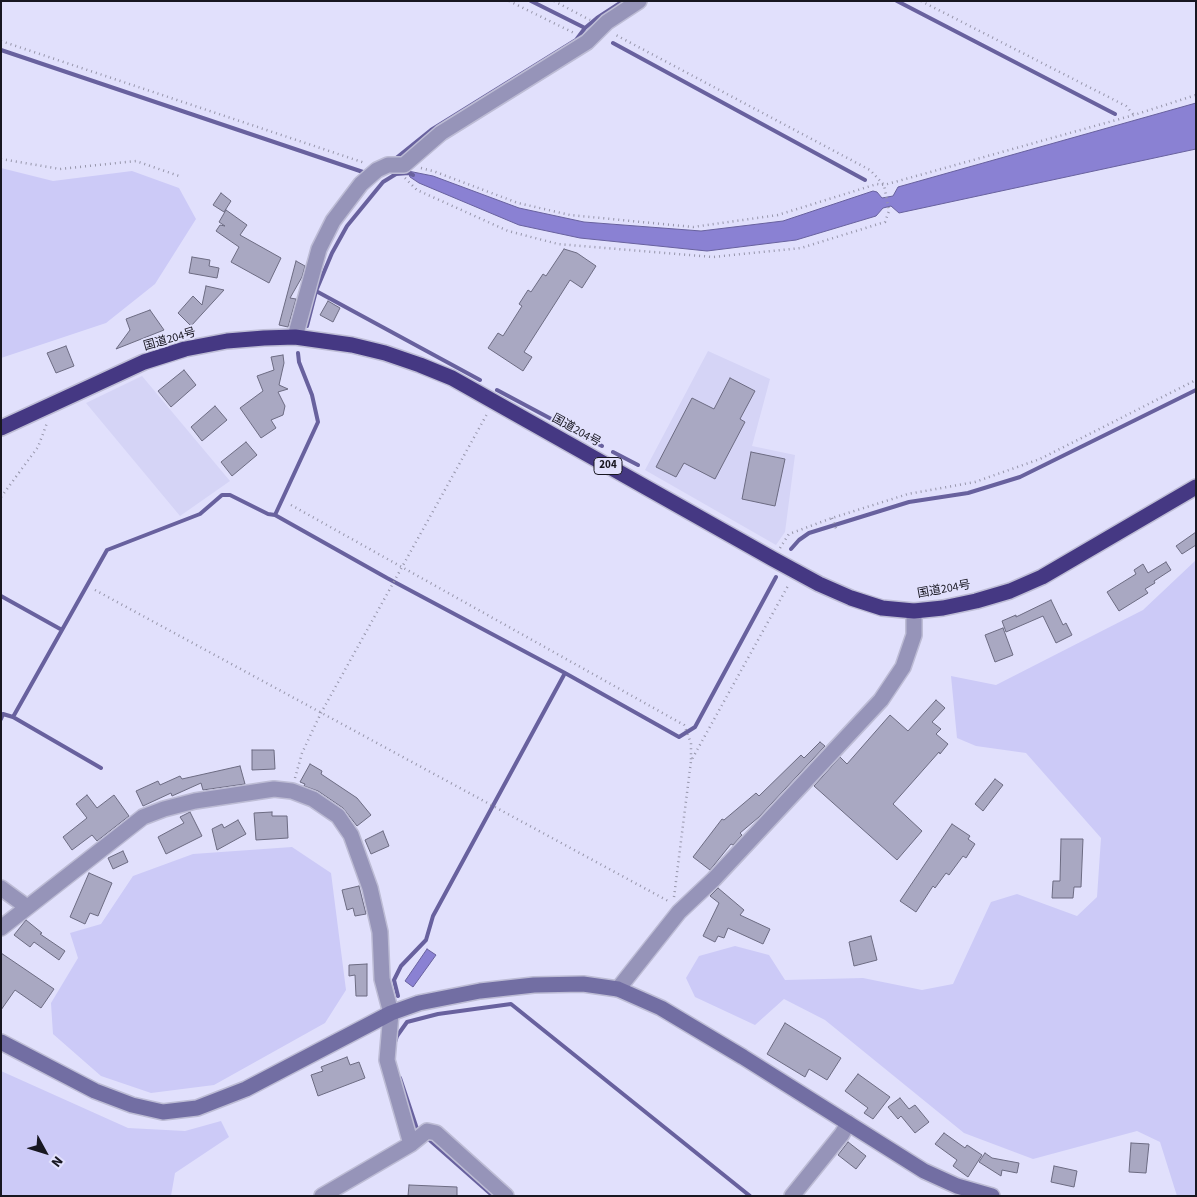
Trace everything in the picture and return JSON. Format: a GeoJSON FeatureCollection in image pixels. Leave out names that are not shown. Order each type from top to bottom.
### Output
{"type":"FeatureCollection","features":[{"type":"Feature","properties":{"kind":"highway","name":"国道204号"},"geometry":{"type":"LineString","coordinates":[[1,428],[144,362],[185,349],[227,341],[295,337],[352,344],[386,353],[452,378],[796,572],[851,598],[882,608],[914,611],[943,608],[976,601],[1010,591],[1042,577],[1196,487]]}},
{"type":"Feature","properties":{"kind":"street"},"geometry":{"type":"LineString","coordinates":[[295,337],[322,242],[333,221],[361,184],[395,169],[441,133],[587,42],[599,28],[639,1]]}},
{"type":"Feature","properties":{"kind":"street"},"geometry":{"type":"LineString","coordinates":[[618,989],[679,912],[714,879],[881,700],[903,667],[914,635],[914,611]]}},
{"type":"Feature","properties":{"kind":"street"},"geometry":{"type":"LineString","coordinates":[[1,928],[143,818],[164,809],[195,801],[274,789],[292,791],[313,799],[338,816],[352,835],[370,888],[380,932],[382,979],[391,1013],[387,1060],[419,1138]]}},
{"type":"Feature","properties":{"kind":"street"},"geometry":{"type":"LineString","coordinates":[[1,888],[27,907]]}},
{"type":"Feature","properties":{"kind":"street"},"geometry":{"type":"LineString","coordinates":[[1,1042],[95,1092],[132,1105],[163,1112],[197,1108],[246,1089],[391,1013],[419,1003],[480,991],[534,985],[583,984],[618,989],[661,1008],[744,1057],[924,1170],[957,1186],[992,1196]]}},
{"type":"Feature","properties":{"kind":"street"},"geometry":{"type":"LineString","coordinates":[[792,1196],[842,1134],[848,1123]]}},
{"type":"Feature","properties":{"kind":"street"},"geometry":{"type":"LineString","coordinates":[[322,1196],[419,1138],[436,1133],[506,1196]]}},
{"type":"Feature","properties":{"kind":"path"},"geometry":{"type":"LineString","coordinates":[[509,1],[575,34]]}},
{"type":"Feature","properties":{"kind":"path"},"geometry":{"type":"LineString","coordinates":[[554,1],[586,18]]}},
{"type":"Feature","properties":{"kind":"path"},"geometry":{"type":"LineString","coordinates":[[921,1],[1126,106],[1134,115]]}},
{"type":"Feature","properties":{"kind":"path"},"geometry":{"type":"LineString","coordinates":[[395,169],[417,190],[508,231],[558,244],[713,257],[801,248],[885,222],[889,211],[884,184],[870,170],[618,35],[599,28]]}},
{"type":"Feature","properties":{"kind":"path"},"geometry":{"type":"LineString","coordinates":[[1,40],[370,164],[395,169],[433,171],[518,203],[570,215],[693,227],[778,214],[877,184],[884,184],[1134,115],[1196,95]]}},
{"type":"Feature","properties":{"kind":"path"},"geometry":{"type":"LineString","coordinates":[[1,159],[60,169],[136,161],[179,176]]}},
{"type":"Feature","properties":{"kind":"path"},"geometry":{"type":"LineString","coordinates":[[773,559],[790,534],[832,518],[908,494],[975,482],[1040,459],[1196,380]]}},
{"type":"Feature","properties":{"kind":"path"},"geometry":{"type":"LineString","coordinates":[[292,791],[302,753],[321,713],[494,402]]}},
{"type":"Feature","properties":{"kind":"path"},"geometry":{"type":"LineString","coordinates":[[1,497],[38,447],[47,425],[47,407]]}},
{"type":"Feature","properties":{"kind":"path"},"geometry":{"type":"LineString","coordinates":[[94,590],[674,904],[691,761],[691,743],[684,725],[291,505]]}},
{"type":"Feature","properties":{"kind":"path"},"geometry":{"type":"LineString","coordinates":[[832,518],[837,531]]}},
{"type":"Feature","properties":{"kind":"path"},"geometry":{"type":"LineString","coordinates":[[691,761],[796,572]]}},
{"type":"Feature","properties":{"kind":"shaded area"},"geometry":{"type":"Polygon","coordinates":[[[1196,103],[1196,149],[899,213],[891,206],[883,208],[876,216],[796,240],[707,251],[580,238],[519,225],[419,183],[410,177],[408,171],[433,176],[519,208],[584,222],[701,231],[783,221],[873,191],[877,192],[882,198],[893,196],[898,187],[1196,103]]]}},
{"type":"Feature","properties":{"kind":"shaded area"},"geometry":{"type":"Polygon","coordinates":[[[1,168],[53,181],[132,171],[179,188],[196,219],[155,284],[106,323],[1,358],[1,168]]]}},
{"type":"Feature","properties":{"kind":"shaded area"},"geometry":{"type":"Polygon","coordinates":[[[708,351],[770,379],[752,446],[795,455],[785,532],[776,545],[645,470],[708,351]]]}},
{"type":"Feature","properties":{"kind":"shaded area"},"geometry":{"type":"Polygon","coordinates":[[[142,376],[230,481],[180,516],[86,403],[142,376]]]}},
{"type":"Feature","properties":{"kind":"shaded area"},"geometry":{"type":"Polygon","coordinates":[[[1196,560],[1196,1196],[1177,1196],[1160,1142],[1137,1131],[1033,1159],[964,1133],[825,1020],[784,999],[755,1025],[695,997],[686,978],[699,956],[735,946],[769,955],[785,980],[863,978],[922,990],[953,984],[991,902],[1017,894],[1077,916],[1097,897],[1101,838],[1026,753],[976,746],[957,738],[951,676],[996,685],[1143,610],[1196,560]]]}},
{"type":"Feature","properties":{"kind":"shaded area"},"geometry":{"type":"Polygon","coordinates":[[[292,847],[331,873],[346,990],[325,1023],[214,1085],[151,1093],[101,1076],[53,1034],[51,1003],[78,958],[70,933],[101,924],[133,876],[193,854],[292,847]]]}},
{"type":"Feature","properties":{"kind":"shaded area"},"geometry":{"type":"Polygon","coordinates":[[[427,949],[436,955],[413,987],[405,981],[427,949]]]}},
{"type":"Feature","properties":{"kind":"shaded area"},"geometry":{"type":"Polygon","coordinates":[[[1,1071],[128,1128],[185,1131],[221,1121],[229,1137],[175,1173],[171,1196],[1,1196],[1,1071]]]}},
{"type":"Feature","properties":{"kind":"building"},"geometry":{"type":"Polygon","coordinates":[[[221,193],[231,201],[224,212],[213,205],[221,193]]]}},
{"type":"Feature","properties":{"kind":"building"},"geometry":{"type":"Polygon","coordinates":[[[226,210],[247,225],[240,235],[281,258],[269,283],[231,262],[239,247],[216,231],[220,225],[225,226],[219,222],[226,210]]]}},
{"type":"Feature","properties":{"kind":"building"},"geometry":{"type":"Polygon","coordinates":[[[564,249],[577,253],[596,266],[582,288],[570,280],[524,352],[532,357],[523,371],[488,348],[498,333],[503,336],[522,306],[519,304],[528,290],[531,292],[543,274],[546,276],[564,249]]]}},
{"type":"Feature","properties":{"kind":"building"},"geometry":{"type":"Polygon","coordinates":[[[192,257],[210,260],[209,266],[219,268],[217,278],[189,273],[192,257]]]}},
{"type":"Feature","properties":{"kind":"building"},"geometry":{"type":"Polygon","coordinates":[[[296,261],[305,266],[302,277],[290,298],[296,299],[288,327],[279,325],[296,261]]]}},
{"type":"Feature","properties":{"kind":"building"},"geometry":{"type":"Polygon","coordinates":[[[206,286],[224,290],[191,326],[178,313],[193,296],[202,305],[206,286]]]}},
{"type":"Feature","properties":{"kind":"building"},"geometry":{"type":"Polygon","coordinates":[[[328,301],[340,308],[333,322],[320,315],[328,301]]]}},
{"type":"Feature","properties":{"kind":"building"},"geometry":{"type":"Polygon","coordinates":[[[150,310],[164,330],[116,349],[130,330],[126,319],[150,310]]]}},
{"type":"Feature","properties":{"kind":"building"},"geometry":{"type":"Polygon","coordinates":[[[66,346],[74,366],[56,373],[47,353],[66,346]]]}},
{"type":"Feature","properties":{"kind":"building"},"geometry":{"type":"Polygon","coordinates":[[[283,355],[284,363],[279,385],[288,389],[278,392],[285,406],[283,415],[271,420],[276,428],[261,438],[240,408],[263,391],[257,376],[274,370],[271,357],[283,355]]]}},
{"type":"Feature","properties":{"kind":"building"},"geometry":{"type":"Polygon","coordinates":[[[184,370],[196,385],[171,407],[158,391],[184,370]]]}},
{"type":"Feature","properties":{"kind":"building"},"geometry":{"type":"Polygon","coordinates":[[[730,378],[755,391],[740,419],[745,422],[715,479],[684,463],[676,477],[656,467],[692,398],[714,409],[730,378]]]}},
{"type":"Feature","properties":{"kind":"building"},"geometry":{"type":"Polygon","coordinates":[[[215,406],[227,420],[202,441],[191,427],[215,406]]]}},
{"type":"Feature","properties":{"kind":"building"},"geometry":{"type":"Polygon","coordinates":[[[246,442],[257,455],[232,476],[221,462],[246,442]]]}},
{"type":"Feature","properties":{"kind":"building"},"geometry":{"type":"Polygon","coordinates":[[[751,452],[785,459],[775,506],[742,499],[751,452]]]}},
{"type":"Feature","properties":{"kind":"building"},"geometry":{"type":"Polygon","coordinates":[[[1196,532],[1196,545],[1182,554],[1176,546],[1196,532]]]}},
{"type":"Feature","properties":{"kind":"building"},"geometry":{"type":"Polygon","coordinates":[[[1166,562],[1171,570],[1145,589],[1148,593],[1119,611],[1107,592],[1136,574],[1134,570],[1143,564],[1148,573],[1166,562]]]}},
{"type":"Feature","properties":{"kind":"building"},"geometry":{"type":"Polygon","coordinates":[[[1051,600],[1063,625],[1066,623],[1072,635],[1056,643],[1043,616],[1006,632],[1002,621],[1016,615],[1016,617],[1051,600]]]}},
{"type":"Feature","properties":{"kind":"building"},"geometry":{"type":"Polygon","coordinates":[[[1003,628],[1013,655],[995,662],[985,635],[1003,628]]]}},
{"type":"Feature","properties":{"kind":"building"},"geometry":{"type":"Polygon","coordinates":[[[936,700],[945,708],[932,722],[941,729],[936,734],[948,744],[893,804],[922,831],[897,860],[814,786],[840,757],[847,764],[890,715],[908,731],[936,700]]]}},
{"type":"Feature","properties":{"kind":"building"},"geometry":{"type":"Polygon","coordinates":[[[820,742],[825,746],[759,817],[740,833],[742,835],[733,845],[731,844],[710,870],[693,857],[722,819],[724,820],[756,793],[759,796],[801,755],[804,758],[820,742]]]}},
{"type":"Feature","properties":{"kind":"building"},"geometry":{"type":"Polygon","coordinates":[[[252,750],[274,750],[275,769],[252,770],[252,750]]]}},
{"type":"Feature","properties":{"kind":"building"},"geometry":{"type":"Polygon","coordinates":[[[310,764],[322,771],[321,774],[357,798],[371,815],[357,826],[343,808],[318,791],[304,786],[305,784],[300,782],[310,764]]]}},
{"type":"Feature","properties":{"kind":"building"},"geometry":{"type":"Polygon","coordinates":[[[240,766],[245,784],[203,790],[201,783],[172,796],[171,793],[143,806],[136,791],[158,781],[160,785],[180,776],[182,779],[240,766]]]}},
{"type":"Feature","properties":{"kind":"building"},"geometry":{"type":"Polygon","coordinates":[[[995,779],[1003,785],[983,811],[975,804],[995,779]]]}},
{"type":"Feature","properties":{"kind":"building"},"geometry":{"type":"Polygon","coordinates":[[[87,795],[97,808],[114,795],[129,816],[97,841],[92,835],[72,850],[63,837],[87,818],[76,804],[87,795]]]}},
{"type":"Feature","properties":{"kind":"building"},"geometry":{"type":"Polygon","coordinates":[[[190,812],[202,836],[166,854],[158,837],[184,823],[180,817],[190,812]]]}},
{"type":"Feature","properties":{"kind":"building"},"geometry":{"type":"Polygon","coordinates":[[[272,812],[272,816],[287,816],[288,838],[256,840],[254,813],[272,812]]]}},
{"type":"Feature","properties":{"kind":"building"},"geometry":{"type":"Polygon","coordinates":[[[238,820],[246,834],[217,850],[212,829],[222,824],[224,828],[238,820]]]}},
{"type":"Feature","properties":{"kind":"building"},"geometry":{"type":"Polygon","coordinates":[[[952,824],[970,836],[968,839],[975,844],[966,858],[963,856],[949,875],[946,873],[935,888],[933,886],[916,912],[900,901],[952,824]]]}},
{"type":"Feature","properties":{"kind":"building"},"geometry":{"type":"Polygon","coordinates":[[[383,831],[389,846],[371,854],[365,840],[383,831]]]}},
{"type":"Feature","properties":{"kind":"building"},"geometry":{"type":"Polygon","coordinates":[[[1061,839],[1083,839],[1081,887],[1074,887],[1073,898],[1052,898],[1053,881],[1060,881],[1061,839]]]}},
{"type":"Feature","properties":{"kind":"building"},"geometry":{"type":"Polygon","coordinates":[[[123,851],[128,862],[113,869],[108,858],[123,851]]]}},
{"type":"Feature","properties":{"kind":"building"},"geometry":{"type":"Polygon","coordinates":[[[89,873],[112,883],[98,916],[90,913],[85,924],[70,917],[89,873]]]}},
{"type":"Feature","properties":{"kind":"building"},"geometry":{"type":"Polygon","coordinates":[[[359,886],[366,914],[355,916],[353,908],[347,910],[342,890],[359,886]]]}},
{"type":"Feature","properties":{"kind":"building"},"geometry":{"type":"Polygon","coordinates":[[[718,888],[744,910],[740,915],[770,929],[763,944],[728,928],[724,938],[718,936],[715,942],[703,936],[719,903],[710,896],[718,888]]]}},
{"type":"Feature","properties":{"kind":"building"},"geometry":{"type":"Polygon","coordinates":[[[26,920],[42,933],[40,934],[65,951],[59,960],[34,942],[30,947],[14,935],[26,920]]]}},
{"type":"Feature","properties":{"kind":"building"},"geometry":{"type":"Polygon","coordinates":[[[871,936],[877,960],[854,966],[849,942],[871,936]]]}},
{"type":"Feature","properties":{"kind":"building"},"geometry":{"type":"Polygon","coordinates":[[[1,953],[54,989],[41,1008],[15,990],[1,1010],[1,953]]]}},
{"type":"Feature","properties":{"kind":"building"},"geometry":{"type":"Polygon","coordinates":[[[367,964],[367,996],[356,996],[355,975],[349,976],[349,965],[367,964]]]}},
{"type":"Feature","properties":{"kind":"building"},"geometry":{"type":"Polygon","coordinates":[[[785,1023],[841,1058],[827,1080],[809,1069],[805,1077],[767,1054],[785,1023]]]}},
{"type":"Feature","properties":{"kind":"building"},"geometry":{"type":"Polygon","coordinates":[[[347,1057],[350,1065],[359,1062],[365,1078],[318,1096],[311,1075],[323,1071],[321,1067],[347,1057]]]}},
{"type":"Feature","properties":{"kind":"building"},"geometry":{"type":"Polygon","coordinates":[[[858,1074],[890,1097],[873,1119],[864,1113],[868,1108],[845,1091],[858,1074]]]}},
{"type":"Feature","properties":{"kind":"building"},"geometry":{"type":"Polygon","coordinates":[[[900,1098],[909,1109],[915,1105],[929,1122],[915,1133],[901,1116],[898,1119],[888,1107],[900,1098]]]}},
{"type":"Feature","properties":{"kind":"building"},"geometry":{"type":"Polygon","coordinates":[[[944,1133],[965,1148],[967,1145],[982,1155],[968,1177],[953,1166],[957,1160],[935,1144],[944,1133]]]}},
{"type":"Feature","properties":{"kind":"building"},"geometry":{"type":"Polygon","coordinates":[[[848,1142],[866,1156],[856,1169],[838,1155],[848,1142]]]}},
{"type":"Feature","properties":{"kind":"building"},"geometry":{"type":"Polygon","coordinates":[[[1131,1143],[1149,1144],[1146,1173],[1129,1172],[1131,1143]]]}},
{"type":"Feature","properties":{"kind":"building"},"geometry":{"type":"Polygon","coordinates":[[[985,1153],[992,1158],[1019,1163],[1017,1173],[1002,1170],[1001,1176],[979,1162],[985,1153]]]}},
{"type":"Feature","properties":{"kind":"building"},"geometry":{"type":"Polygon","coordinates":[[[1054,1166],[1077,1171],[1074,1187],[1051,1182],[1054,1166]]]}},
{"type":"Feature","properties":{"kind":"building"},"geometry":{"type":"Polygon","coordinates":[[[409,1185],[457,1187],[457,1196],[408,1196],[409,1185]]]}},
{"type":"Feature","properties":{"kind":"waterway"},"geometry":{"type":"LineString","coordinates":[[531,1],[585,28]]}},
{"type":"Feature","properties":{"kind":"waterway"},"geometry":{"type":"LineString","coordinates":[[394,162],[395,159],[431,130],[576,40],[585,28],[597,18],[623,1]]}},
{"type":"Feature","properties":{"kind":"waterway"},"geometry":{"type":"LineString","coordinates":[[897,1],[1115,114]]}},
{"type":"Feature","properties":{"kind":"waterway"},"geometry":{"type":"LineString","coordinates":[[613,43],[865,180]]}},
{"type":"Feature","properties":{"kind":"waterway"},"geometry":{"type":"LineString","coordinates":[[1,50],[366,173]]}},
{"type":"Feature","properties":{"kind":"waterway"},"geometry":{"type":"LineString","coordinates":[[307,326],[316,291],[332,253],[347,226],[383,182],[396,174],[409,173],[413,175]]}},
{"type":"Feature","properties":{"kind":"waterway"},"geometry":{"type":"LineString","coordinates":[[316,291],[480,380]]}},
{"type":"Feature","properties":{"kind":"waterway"},"geometry":{"type":"LineString","coordinates":[[275,515],[318,422],[312,395],[299,362],[298,353]]}},
{"type":"Feature","properties":{"kind":"waterway"},"geometry":{"type":"LineString","coordinates":[[497,390],[602,446]]}},
{"type":"Feature","properties":{"kind":"waterway"},"geometry":{"type":"LineString","coordinates":[[791,549],[809,533],[909,502],[968,493],[1020,477],[1196,390]]}},
{"type":"Feature","properties":{"kind":"waterway"},"geometry":{"type":"LineString","coordinates":[[613,452],[638,465]]}},
{"type":"Feature","properties":{"kind":"waterway"},"geometry":{"type":"LineString","coordinates":[[13,717],[107,550],[200,514],[222,495],[230,495],[268,514],[275,515],[679,737],[695,727],[776,577]]}},
{"type":"Feature","properties":{"kind":"waterway"},"geometry":{"type":"LineString","coordinates":[[1,596],[62,630]]}},
{"type":"Feature","properties":{"kind":"waterway"},"geometry":{"type":"LineString","coordinates":[[398,996],[394,980],[401,966],[426,940],[433,916],[565,673]]}},
{"type":"Feature","properties":{"kind":"waterway"},"geometry":{"type":"LineString","coordinates":[[1,719],[3,714],[13,717],[101,768]]}},
{"type":"Feature","properties":{"kind":"waterway"},"geometry":{"type":"LineString","coordinates":[[395,1042],[407,1022],[438,1014],[511,1004],[750,1196]]}},
{"type":"Feature","properties":{"kind":"waterway"},"geometry":{"type":"LineString","coordinates":[[400,1078],[417,1129],[420,1131]]}},
{"type":"Feature","properties":{"kind":"waterway"},"geometry":{"type":"LineString","coordinates":[[425,1136],[493,1196]]}}]}
